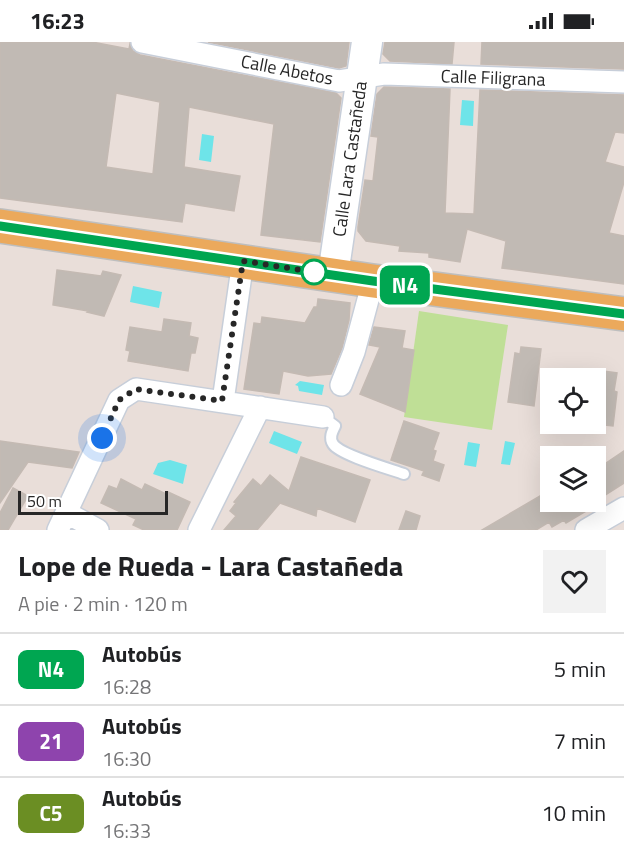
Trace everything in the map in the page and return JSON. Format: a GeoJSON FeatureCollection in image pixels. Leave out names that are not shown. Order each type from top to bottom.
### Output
{"type":"FeatureCollection","features":[{"type":"Feature","properties":{"kind":"main road"},"geometry":{"type":"LineString","coordinates":[[0,226],[373,281],[624,314]]}},
{"type":"Feature","properties":{"kind":"street","name":"Calle Abetos"},"geometry":{"type":"LineString","coordinates":[[142,42],[339,81],[362,77]]}},
{"type":"Feature","properties":{"kind":"street","name":"Calle Lara Castañeda"},"geometry":{"type":"LineString","coordinates":[[333,275],[367,42]]}},
{"type":"Feature","properties":{"kind":"street","name":"Calle Filigrana"},"geometry":{"type":"LineString","coordinates":[[362,77],[384,74],[624,82]]}},
{"type":"Feature","properties":{"kind":"street"},"geometry":{"type":"LineString","coordinates":[[222,401],[243,261]]}},
{"type":"Feature","properties":{"kind":"street"},"geometry":{"type":"LineString","coordinates":[[341,385],[354,352],[373,281]]}},
{"type":"Feature","properties":{"kind":"street"},"geometry":{"type":"LineString","coordinates":[[98,530],[62,522],[119,400],[136,389],[323,417]]}},
{"type":"Feature","properties":{"kind":"street"},"geometry":{"type":"LineString","coordinates":[[199,530],[260,407]]}},
{"type":"Feature","properties":{"kind":"street"},"geometry":{"type":"LineString","coordinates":[[586,530],[624,508]]}},
{"type":"Feature","properties":{"kind":"lane"},"geometry":{"type":"LineString","coordinates":[[323,417],[335,426],[331,435],[332,444],[341,452],[404,474]]}},
{"type":"Feature","properties":{"kind":"green space"},"geometry":{"type":"Polygon","coordinates":[[[419,311],[508,325],[492,430],[404,417],[419,311]]]}},
{"type":"Feature","properties":{"kind":"water"},"geometry":{"type":"Polygon","coordinates":[[[462,100],[474,101],[473,126],[460,125],[462,100]]]}},
{"type":"Feature","properties":{"kind":"water"},"geometry":{"type":"Polygon","coordinates":[[[202,134],[214,136],[211,162],[199,160],[202,134]]]}},
{"type":"Feature","properties":{"kind":"water"},"geometry":{"type":"Polygon","coordinates":[[[133,286],[162,292],[159,308],[130,302],[133,286]]]}},
{"type":"Feature","properties":{"kind":"water"},"geometry":{"type":"Polygon","coordinates":[[[300,381],[324,385],[322,395],[299,391],[298,386],[295,385],[300,381]]]}},
{"type":"Feature","properties":{"kind":"water"},"geometry":{"type":"Polygon","coordinates":[[[274,431],[302,442],[297,454],[269,443],[274,431]]]}},
{"type":"Feature","properties":{"kind":"water"},"geometry":{"type":"Polygon","coordinates":[[[505,441],[515,443],[510,465],[501,464],[505,441]]]}},
{"type":"Feature","properties":{"kind":"water"},"geometry":{"type":"Polygon","coordinates":[[[468,442],[480,444],[476,467],[464,465],[468,442]]]}},
{"type":"Feature","properties":{"kind":"water"},"geometry":{"type":"Polygon","coordinates":[[[170,460],[187,465],[183,484],[153,474],[158,463],[170,460]]]}},
{"type":"Feature","properties":{"kind":"building"},"geometry":{"type":"Polygon","coordinates":[[[0,42],[92,42],[129,49],[130,44],[133,51],[140,55],[336,93],[341,98],[320,242],[261,235],[274,124],[189,107],[184,167],[240,176],[234,211],[185,203],[182,222],[0,198],[0,42]],[[116,93],[106,167],[153,174],[160,102],[116,93]]]}},
{"type":"Feature","properties":{"kind":"building"},"geometry":{"type":"Polygon","coordinates":[[[208,42],[349,42],[346,66],[339,68],[208,42]]]}},
{"type":"Feature","properties":{"kind":"building"},"geometry":{"type":"Polygon","coordinates":[[[385,42],[454,42],[452,64],[390,61],[383,54],[385,42]]]}},
{"type":"Feature","properties":{"kind":"building"},"geometry":{"type":"Polygon","coordinates":[[[482,42],[624,42],[624,69],[481,64],[482,42]]]}},
{"type":"Feature","properties":{"kind":"building"},"geometry":{"type":"Polygon","coordinates":[[[384,87],[450,89],[445,213],[474,214],[480,90],[624,95],[624,133],[615,132],[605,162],[624,167],[624,182],[609,233],[624,236],[624,284],[502,268],[506,241],[467,229],[460,262],[429,257],[429,253],[399,251],[400,246],[366,241],[358,231],[358,227],[365,180],[373,181],[378,137],[371,136],[377,94],[384,87]]]}},
{"type":"Feature","properties":{"kind":"building"},"geometry":{"type":"Polygon","coordinates":[[[57,270],[101,276],[103,271],[121,275],[104,316],[53,305],[57,270]]]}},
{"type":"Feature","properties":{"kind":"building"},"geometry":{"type":"Polygon","coordinates":[[[318,299],[350,303],[349,320],[342,348],[331,374],[308,376],[283,371],[279,394],[244,389],[254,323],[261,324],[262,317],[305,323],[314,307],[317,307],[318,299]]]}},
{"type":"Feature","properties":{"kind":"building"},"geometry":{"type":"Polygon","coordinates":[[[164,319],[191,323],[189,336],[198,338],[195,353],[191,353],[188,371],[128,361],[130,351],[126,350],[130,327],[162,332],[164,319]]]}},
{"type":"Feature","properties":{"kind":"building"},"geometry":{"type":"Polygon","coordinates":[[[374,327],[405,331],[402,348],[414,350],[405,412],[360,394],[380,347],[369,345],[374,327]]]}},
{"type":"Feature","properties":{"kind":"building"},"geometry":{"type":"Polygon","coordinates":[[[521,347],[541,349],[534,406],[508,402],[515,353],[520,354],[521,347]]]}},
{"type":"Feature","properties":{"kind":"building"},"geometry":{"type":"Polygon","coordinates":[[[606,371],[617,373],[613,426],[606,425],[606,371]]]}},
{"type":"Feature","properties":{"kind":"building"},"geometry":{"type":"Polygon","coordinates":[[[404,421],[439,433],[433,450],[436,451],[433,461],[444,465],[439,481],[422,475],[424,471],[391,460],[404,421]]]}},
{"type":"Feature","properties":{"kind":"building"},"geometry":{"type":"Polygon","coordinates":[[[0,441],[79,452],[72,468],[28,462],[0,503],[0,441]]]}},
{"type":"Feature","properties":{"kind":"building"},"geometry":{"type":"Polygon","coordinates":[[[624,451],[624,483],[606,495],[606,463],[624,451]]]}},
{"type":"Feature","properties":{"kind":"building"},"geometry":{"type":"Polygon","coordinates":[[[301,457],[370,480],[355,522],[317,508],[316,516],[280,503],[257,530],[224,530],[236,516],[230,511],[236,503],[234,502],[253,479],[261,486],[270,475],[289,491],[301,457]]]}},
{"type":"Feature","properties":{"kind":"building"},"geometry":{"type":"Polygon","coordinates":[[[121,479],[142,490],[145,484],[190,502],[177,530],[144,530],[133,525],[136,519],[101,503],[109,486],[117,489],[121,479]]]}},
{"type":"Feature","properties":{"kind":"building"},"geometry":{"type":"Polygon","coordinates":[[[13,488],[28,496],[8,530],[0,530],[0,513],[13,488]]]}},
{"type":"Feature","properties":{"kind":"building"},"geometry":{"type":"Polygon","coordinates":[[[540,496],[540,512],[584,512],[566,523],[564,520],[552,527],[549,522],[536,530],[482,530],[540,496]]]}},
{"type":"Feature","properties":{"kind":"building"},"geometry":{"type":"Polygon","coordinates":[[[406,511],[420,516],[416,530],[399,530],[406,511]]]}},
{"type":"Feature","properties":{"kind":"bus line","name":"N4"},"geometry":{"type":"LineString","coordinates":[[0,226],[373,281],[624,314]]}},
{"type":"Feature","properties":{"kind":"route"},"geometry":{"type":"LineString","coordinates":[[102,438],[119,400],[136,389],[222,401],[243,261],[314,272]]}}]}
